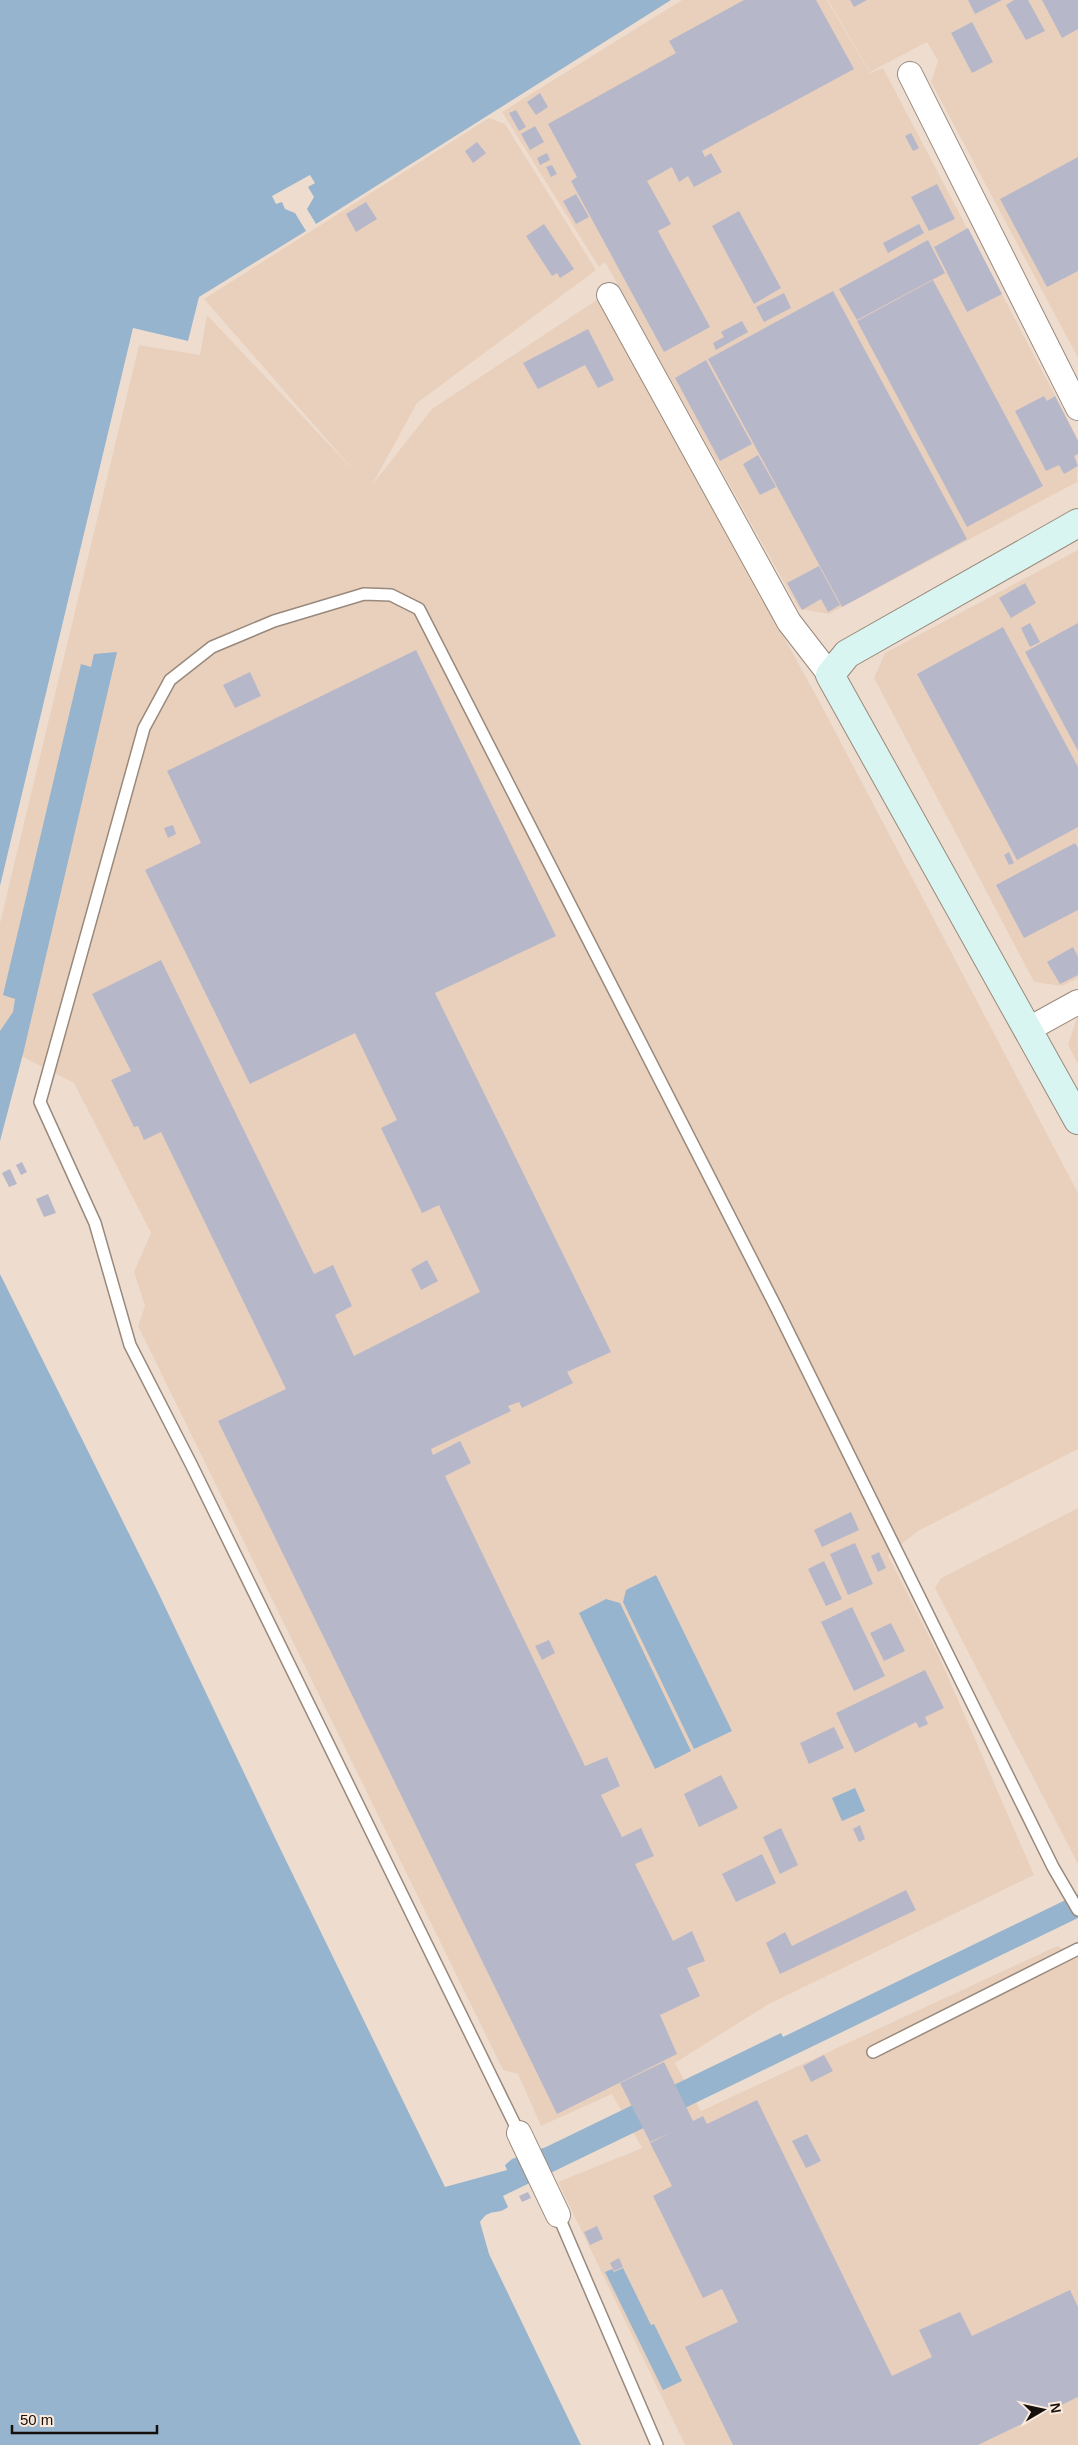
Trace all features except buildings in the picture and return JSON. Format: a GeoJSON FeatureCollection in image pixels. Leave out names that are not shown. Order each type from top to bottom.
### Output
{"type":"FeatureCollection","features":[{"type":"Feature","properties":{"kind":"street"},"geometry":{"type":"LineString","coordinates":[[910,74],[1078,408]]}},
{"type":"Feature","properties":{"kind":"street"},"geometry":{"type":"LineString","coordinates":[[609,295],[789,622],[830,675],[1078,1120]]}},
{"type":"Feature","properties":{"kind":"street"},"geometry":{"type":"LineString","coordinates":[[830,675],[847,654],[1078,523]]}},
{"type":"Feature","properties":{"kind":"street"},"geometry":{"type":"LineString","coordinates":[[1028,1029],[1078,1002]]}},
{"type":"Feature","properties":{"kind":"street"},"geometry":{"type":"LineString","coordinates":[[519,2133],[558,2215]]}},
{"type":"Feature","properties":{"kind":"lane"},"geometry":{"type":"LineString","coordinates":[[519,2133],[191,1464],[130,1346],[95,1223],[40,1102],[144,728],[170,680],[212,648],[274,621],[364,594],[391,595],[419,609],[777,1309],[1053,1867],[1078,1910]]}},
{"type":"Feature","properties":{"kind":"lane"},"geometry":{"type":"LineString","coordinates":[[873,2052],[1078,1949]]}},
{"type":"Feature","properties":{"kind":"lane"},"geometry":{"type":"LineString","coordinates":[[558,2215],[657,2445]]}},
{"type":"Feature","properties":{"kind":"shaded area"},"geometry":{"type":"Polygon","coordinates":[[[682,0],[827,0],[870,73],[883,68],[1078,439],[1077,482],[829,614],[799,609],[605,262],[599,267],[502,112],[682,0]]]}},
{"type":"Feature","properties":{"kind":"shaded area"},"geometry":{"type":"Polygon","coordinates":[[[828,0],[1078,0],[1078,358],[931,82],[938,61],[927,42],[870,72],[828,0]]]}},
{"type":"Feature","properties":{"kind":"shaded area"},"geometry":{"type":"Polygon","coordinates":[[[489,118],[505,124],[596,270],[417,403],[372,485],[432,409],[598,299],[818,699],[1078,1193],[1078,1449],[918,1531],[888,1555],[939,1656],[1034,1875],[767,2005],[675,2063],[701,2111],[1057,1946],[1078,1956],[1078,2445],[685,2445],[558,2182],[642,2148],[612,2094],[541,2126],[518,2074],[503,2070],[138,1326],[145,1306],[134,1272],[151,1233],[74,1083],[0,1045],[0,923],[139,345],[200,355],[207,315],[356,473],[204,299],[489,118]]]}},
{"type":"Feature","properties":{"kind":"shaded area"},"geometry":{"type":"Polygon","coordinates":[[[1078,550],[1078,978],[1062,986],[1034,982],[874,678],[885,653],[1078,550]]]}},
{"type":"Feature","properties":{"kind":"shaded area"},"geometry":{"type":"Polygon","coordinates":[[[1078,1014],[1078,1064],[1068,1045],[1078,1014]]]}},
{"type":"Feature","properties":{"kind":"shaded area"},"geometry":{"type":"Polygon","coordinates":[[[1078,1508],[1078,1864],[935,1588],[941,1578],[1078,1508]]]}},
{"type":"Feature","properties":{"kind":"water"},"geometry":{"type":"Polygon","coordinates":[[[0,0],[671,0],[316,224],[307,209],[314,197],[308,187],[315,183],[310,175],[272,196],[276,204],[282,202],[285,209],[295,213],[306,231],[199,297],[188,341],[133,328],[0,886],[0,0]]]}},
{"type":"Feature","properties":{"kind":"water"},"geometry":{"type":"Polygon","coordinates":[[[117,652],[24,1050],[0,1141],[0,1031],[13,1012],[15,999],[3,995],[81,664],[91,667],[94,654],[117,652]]]}},
{"type":"Feature","properties":{"kind":"water"},"geometry":{"type":"Polygon","coordinates":[[[0,1274],[157,1590],[445,2187],[507,2170],[505,2165],[512,2159],[546,2147],[781,2033],[783,2037],[1078,1894],[1078,1918],[503,2196],[508,2207],[484,2217],[480,2222],[489,2254],[581,2445],[0,2445],[0,1274]]]}},
{"type":"Feature","properties":{"kind":"water"},"geometry":{"type":"Polygon","coordinates":[[[656,1575],[732,1731],[694,1749],[623,1602],[626,1590],[656,1575]]]}},
{"type":"Feature","properties":{"kind":"water"},"geometry":{"type":"Polygon","coordinates":[[[606,1599],[620,1603],[691,1751],[655,1769],[579,1613],[606,1599]]]}},
{"type":"Feature","properties":{"kind":"water"},"geometry":{"type":"Polygon","coordinates":[[[855,1788],[865,1811],[842,1821],[832,1798],[855,1788]]]}},
{"type":"Feature","properties":{"kind":"water"},"geometry":{"type":"Polygon","coordinates":[[[623,2268],[651,2325],[654,2324],[682,2381],[663,2390],[605,2272],[612,2269],[614,2272],[623,2268]]]}}]}
